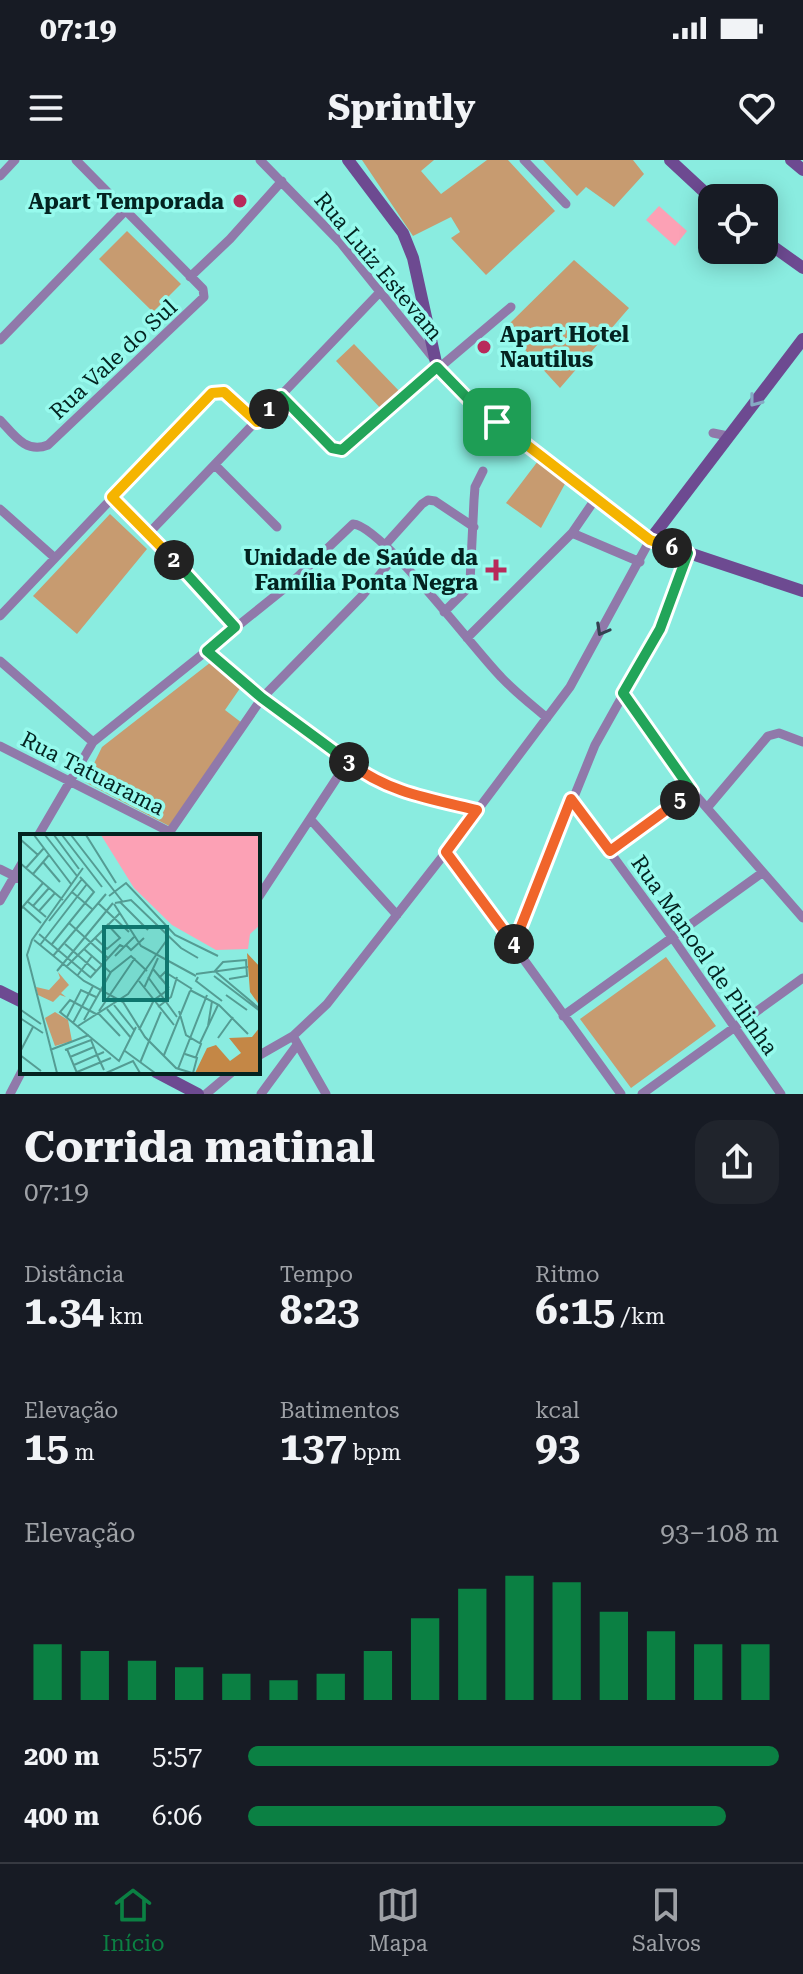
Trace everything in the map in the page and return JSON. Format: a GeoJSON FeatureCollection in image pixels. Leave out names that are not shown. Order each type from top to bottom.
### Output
{"type":"FeatureCollection","features":[{"type":"Feature","properties":{"kind":"main road"},"geometry":{"type":"LineString","coordinates":[[348,160],[396,222],[408,244],[437,365],[472,403],[650,540],[803,591]]}},
{"type":"Feature","properties":{"kind":"main road"},"geometry":{"type":"LineString","coordinates":[[670,160],[698,186]]}},
{"type":"Feature","properties":{"kind":"main road"},"geometry":{"type":"LineString","coordinates":[[791,160],[803,170]]}},
{"type":"Feature","properties":{"kind":"main road"},"geometry":{"type":"LineString","coordinates":[[778,250],[803,268]]}},
{"type":"Feature","properties":{"kind":"main road"},"geometry":{"type":"LineString","coordinates":[[650,540],[803,339]]}},
{"type":"Feature","properties":{"kind":"main road"},"geometry":{"type":"LineString","coordinates":[[0,991],[20,1001]]}},
{"type":"Feature","properties":{"kind":"main road"},"geometry":{"type":"LineString","coordinates":[[160,1074],[198,1094]]}},
{"type":"Feature","properties":{"kind":"street"},"geometry":{"type":"LineString","coordinates":[[0,176],[15,160]]}},
{"type":"Feature","properties":{"kind":"street"},"geometry":{"type":"LineString","coordinates":[[76,160],[190,277],[230,239],[282,181]]}},
{"type":"Feature","properties":{"kind":"street","name":"Rua Luiz Estevam"},"geometry":{"type":"LineString","coordinates":[[260,160],[340,242],[437,365]]}},
{"type":"Feature","properties":{"kind":"street"},"geometry":{"type":"LineString","coordinates":[[524,160],[566,204]]}},
{"type":"Feature","properties":{"kind":"street"},"geometry":{"type":"LineString","coordinates":[[0,340],[126,210]]}},
{"type":"Feature","properties":{"kind":"street","name":"Rua Vale do Sul"},"geometry":{"type":"LineString","coordinates":[[0,420],[27,446],[40,448],[48,445],[203,299],[205,292],[190,277]]}},
{"type":"Feature","properties":{"kind":"street"},"geometry":{"type":"LineString","coordinates":[[149,533],[380,292]]}},
{"type":"Feature","properties":{"kind":"street"},"geometry":{"type":"LineString","coordinates":[[281,396],[332,448],[342,450],[437,365],[511,307]]}},
{"type":"Feature","properties":{"kind":"street"},"geometry":{"type":"LineString","coordinates":[[0,616],[212,393],[221,391],[257,422]]}},
{"type":"Feature","properties":{"kind":"street"},"geometry":{"type":"LineString","coordinates":[[713,433],[728,436]]}},
{"type":"Feature","properties":{"kind":"street"},"geometry":{"type":"LineString","coordinates":[[215,465],[277,527]]}},
{"type":"Feature","properties":{"kind":"street"},"geometry":{"type":"LineString","coordinates":[[444,612],[470,582],[475,487],[483,471]]}},
{"type":"Feature","properties":{"kind":"street"},"geometry":{"type":"LineString","coordinates":[[112,497],[235,627]]}},
{"type":"Feature","properties":{"kind":"street"},"geometry":{"type":"LineString","coordinates":[[467,638],[572,533],[596,498]]}},
{"type":"Feature","properties":{"kind":"street"},"geometry":{"type":"LineString","coordinates":[[385,545],[428,500],[435,501],[474,527]]}},
{"type":"Feature","properties":{"kind":"street"},"geometry":{"type":"LineString","coordinates":[[0,509],[55,558]]}},
{"type":"Feature","properties":{"kind":"street"},"geometry":{"type":"LineString","coordinates":[[39,834],[93,742],[290,584],[353,524],[360,525],[385,545],[502,678],[547,718]]}},
{"type":"Feature","properties":{"kind":"street"},"geometry":{"type":"LineString","coordinates":[[572,533],[640,562]]}},
{"type":"Feature","properties":{"kind":"street"},"geometry":{"type":"LineString","coordinates":[[261,1094],[295,1041],[446,852],[570,687],[650,540]]}},
{"type":"Feature","properties":{"kind":"street"},"geometry":{"type":"LineString","coordinates":[[514,945],[571,799],[595,745],[660,629],[688,553]]}},
{"type":"Feature","properties":{"kind":"street"},"geometry":{"type":"LineString","coordinates":[[168,834],[262,698],[363,595],[395,556]]}},
{"type":"Feature","properties":{"kind":"street"},"geometry":{"type":"LineString","coordinates":[[207,651],[262,698],[368,777],[394,789],[477,810]]}},
{"type":"Feature","properties":{"kind":"street"},"geometry":{"type":"LineString","coordinates":[[0,661],[93,742]]}},
{"type":"Feature","properties":{"kind":"street"},"geometry":{"type":"LineString","coordinates":[[623,693],[692,791],[803,918]]}},
{"type":"Feature","properties":{"kind":"street"},"geometry":{"type":"LineString","coordinates":[[707,808],[768,736],[779,733],[803,742]]}},
{"type":"Feature","properties":{"kind":"street","name":"Rua Tatuarama"},"geometry":{"type":"LineString","coordinates":[[0,746],[168,834]]}},
{"type":"Feature","properties":{"kind":"street"},"geometry":{"type":"LineString","coordinates":[[260,895],[348,761]]}},
{"type":"Feature","properties":{"kind":"street"},"geometry":{"type":"LineString","coordinates":[[610,851],[692,791]]}},
{"type":"Feature","properties":{"kind":"street","name":"Rua Manoel de Pilinha"},"geometry":{"type":"LineString","coordinates":[[571,799],[781,1094]]}},
{"type":"Feature","properties":{"kind":"street"},"geometry":{"type":"LineString","coordinates":[[310,819],[397,915]]}},
{"type":"Feature","properties":{"kind":"street"},"geometry":{"type":"LineString","coordinates":[[446,852],[621,1094]]}},
{"type":"Feature","properties":{"kind":"street"},"geometry":{"type":"LineString","coordinates":[[0,869],[18,878],[0,901]]}},
{"type":"Feature","properties":{"kind":"street"},"geometry":{"type":"LineString","coordinates":[[563,1016],[762,873]]}},
{"type":"Feature","properties":{"kind":"street"},"geometry":{"type":"LineString","coordinates":[[642,1094],[803,978]]}},
{"type":"Feature","properties":{"kind":"street"},"geometry":{"type":"LineString","coordinates":[[260,1055],[295,1041]]}},
{"type":"Feature","properties":{"kind":"street"},"geometry":{"type":"LineString","coordinates":[[295,1041],[326,1094]]}},
{"type":"Feature","properties":{"kind":"street"},"geometry":{"type":"LineString","coordinates":[[10,1094],[20,1074]]}},
{"type":"Feature","properties":{"kind":"street"},"geometry":{"type":"LineString","coordinates":[[206,1094],[230,1074]]}},
{"type":"Feature","properties":{"kind":"shaded area"},"geometry":{"type":"Polygon","coordinates":[[[362,160],[434,160],[421,171],[441,194],[487,160],[508,160],[555,211],[486,275],[451,238],[460,232],[451,217],[413,236],[362,160]]]}},
{"type":"Feature","properties":{"kind":"shaded area"},"geometry":{"type":"Polygon","coordinates":[[[543,160],[633,160],[644,174],[614,207],[586,187],[577,196],[543,160]]]}},
{"type":"Feature","properties":{"kind":"shaded area"},"geometry":{"type":"Polygon","coordinates":[[[659,206],[687,231],[675,246],[646,220],[659,206]]]}},
{"type":"Feature","properties":{"kind":"shaded area"},"geometry":{"type":"Polygon","coordinates":[[[127,231],[181,284],[153,312],[99,259],[127,231]]]}},
{"type":"Feature","properties":{"kind":"shaded area"},"geometry":{"type":"Polygon","coordinates":[[[574,260],[629,308],[560,388],[505,328],[574,260]]]}},
{"type":"Feature","properties":{"kind":"shaded area"},"geometry":{"type":"Polygon","coordinates":[[[354,344],[402,394],[384,412],[336,361],[354,344]]]}},
{"type":"Feature","properties":{"kind":"shaded area"},"geometry":{"type":"Polygon","coordinates":[[[538,461],[566,482],[541,528],[506,503],[538,461]]]}},
{"type":"Feature","properties":{"kind":"shaded area"},"geometry":{"type":"Polygon","coordinates":[[[110,514],[147,549],[77,634],[33,596],[110,514]]]}},
{"type":"Feature","properties":{"kind":"shaded area"},"geometry":{"type":"Polygon","coordinates":[[[211,662],[243,684],[225,710],[242,723],[169,826],[85,782],[102,747],[211,662]]]}},
{"type":"Feature","properties":{"kind":"shaded area"},"geometry":{"type":"Polygon","coordinates":[[[666,957],[716,1026],[631,1088],[580,1019],[666,957]]]}},
{"type":"Feature","properties":{"kind":"place","name":"Apart Temporada"},"geometry":{"type":"Point","coordinates":[240,201]}},
{"type":"Feature","properties":{"kind":"place","name":"Apart Hotel Nautilus"},"geometry":{"type":"Point","coordinates":[484,347]}},
{"type":"Feature","properties":{"kind":"place","name":"Unidade de Saúde da Família Ponta Negra"},"geometry":{"type":"Point","coordinates":[496,570]}},
{"type":"Feature","properties":{"kind":"route"},"geometry":{"type":"LineString","coordinates":[[437,367],[472,403],[497,422],[650,540],[688,553],[660,629],[623,693],[692,791],[610,851],[571,799],[514,945],[446,852],[477,810],[394,789],[368,777],[262,698],[207,651],[235,627],[156,540],[112,497],[215,391],[224,392],[257,422],[281,396],[332,448],[342,450],[437,367]]}}]}
